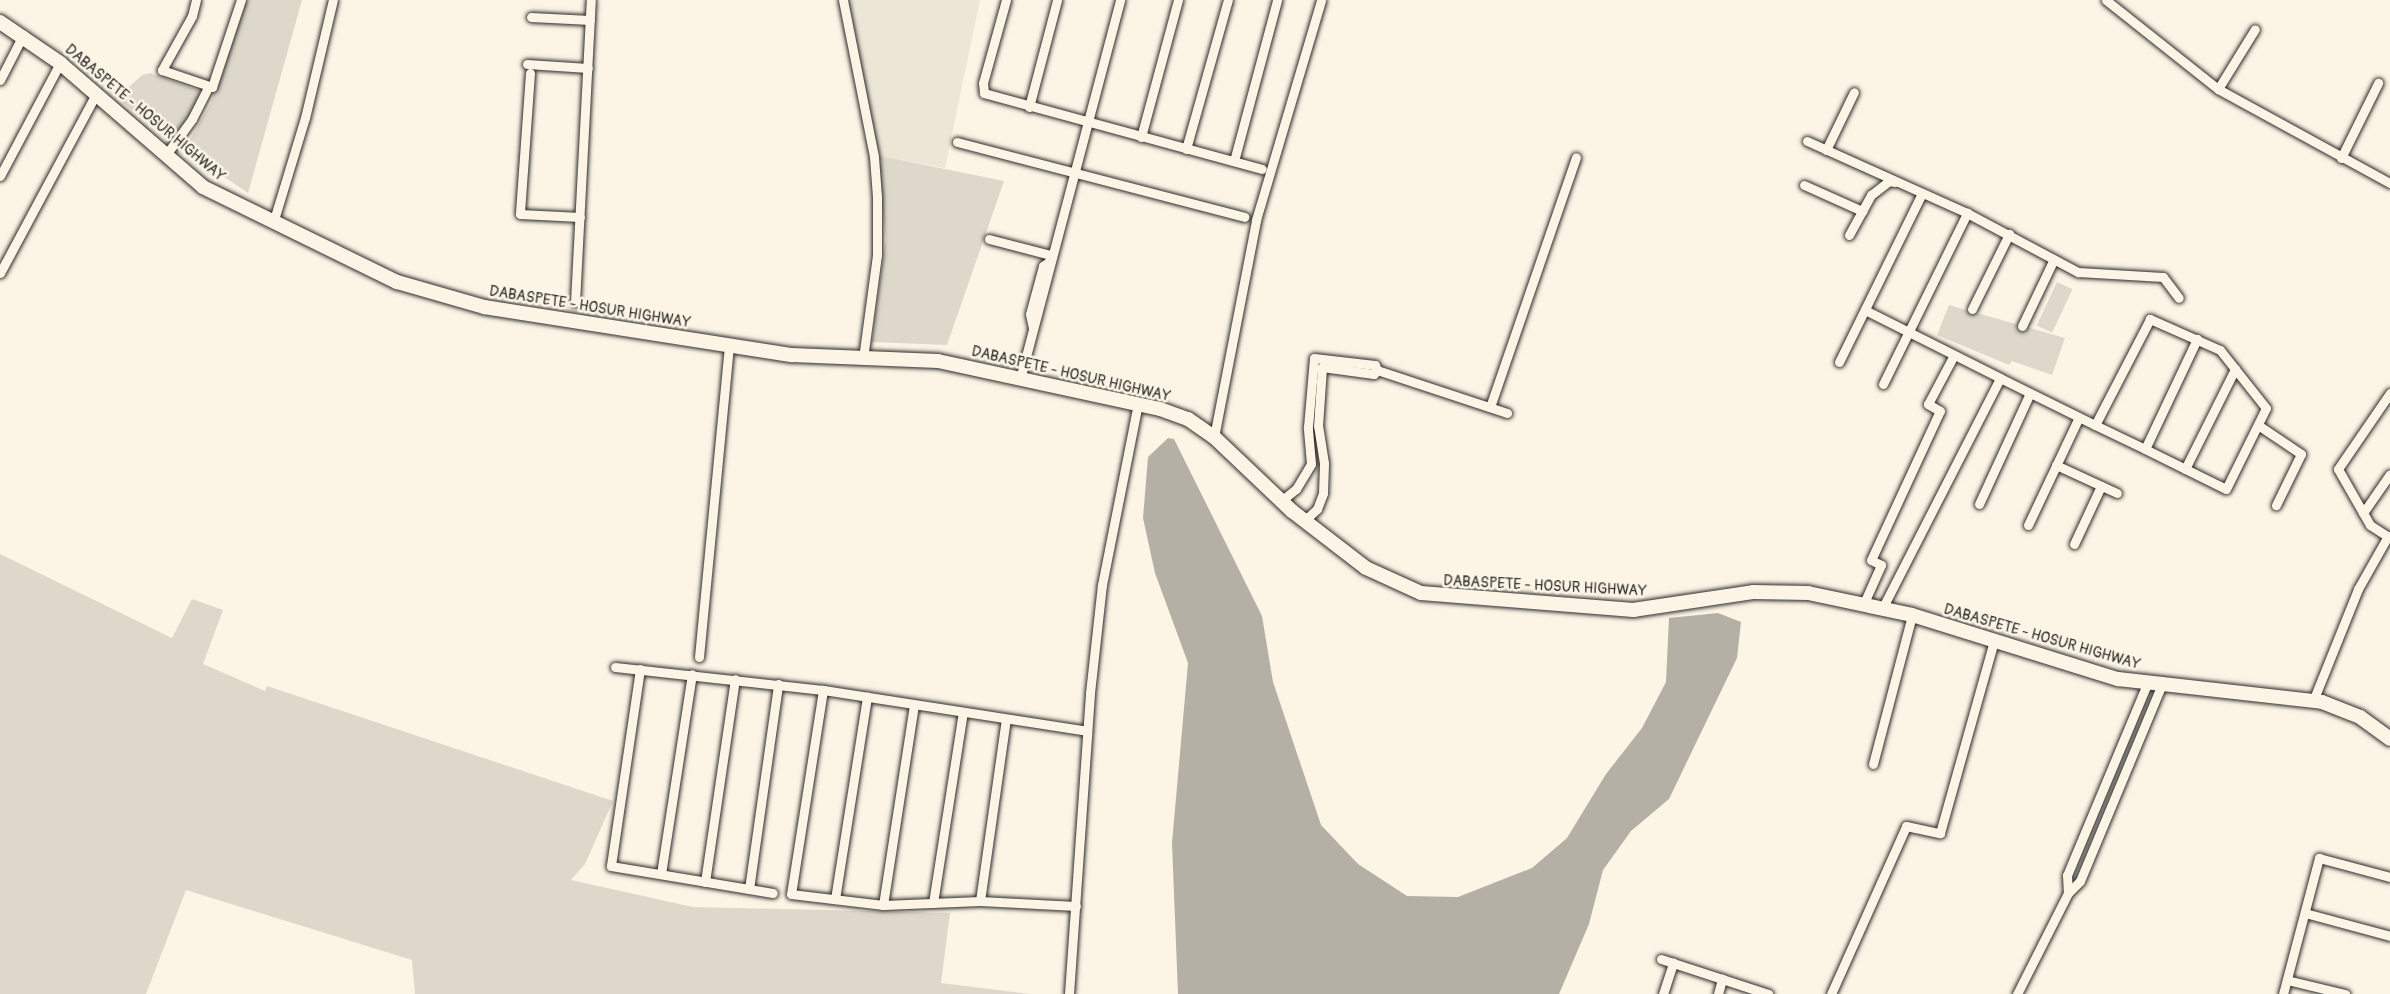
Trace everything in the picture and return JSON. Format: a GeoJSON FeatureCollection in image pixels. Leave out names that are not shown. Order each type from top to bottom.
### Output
{"type":"FeatureCollection","features":[{"type":"Feature","properties":{"kind":"highway","name":"DABASPETE - HOSUR HIGHWAY"},"geometry":{"type":"LineString","coordinates":[[0,22],[24,35],[60,63],[168,152],[203,187],[357,265],[447,299],[792,355],[938,361],[1138,404],[1188,419],[1214,437],[1304,521],[1366,568],[1396,585],[1448,598],[1633,610],[1778,590],[1864,603],[1912,615],[2087,671],[2146,684],[2313,700],[2341,706],[2390,739]]}},
{"type":"Feature","properties":{"kind":"street"},"geometry":{"type":"LineString","coordinates":[[196,0],[192,16],[162,70],[209,86]]}},
{"type":"Feature","properties":{"kind":"street"},"geometry":{"type":"LineString","coordinates":[[168,152],[192,119],[222,62],[242,0]]}},
{"type":"Feature","properties":{"kind":"street"},"geometry":{"type":"LineString","coordinates":[[273,223],[305,118],[333,0]]}},
{"type":"Feature","properties":{"kind":"street"},"geometry":{"type":"LineString","coordinates":[[575,302],[591,0]]}},
{"type":"Feature","properties":{"kind":"street"},"geometry":{"type":"LineString","coordinates":[[843,0],[874,157],[877,197],[877,255],[863,358]]}},
{"type":"Feature","properties":{"kind":"street"},"geometry":{"type":"LineString","coordinates":[[1006,0],[982,89],[990,95],[1262,169]]}},
{"type":"Feature","properties":{"kind":"street"},"geometry":{"type":"LineString","coordinates":[[1029,106],[1057,0]]}},
{"type":"Feature","properties":{"kind":"street"},"geometry":{"type":"LineString","coordinates":[[1020,379],[1052,269],[1051,258],[1120,0]]}},
{"type":"Feature","properties":{"kind":"street"},"geometry":{"type":"LineString","coordinates":[[1141,137],[1178,0]]}},
{"type":"Feature","properties":{"kind":"street"},"geometry":{"type":"LineString","coordinates":[[1186,149],[1228,0]]}},
{"type":"Feature","properties":{"kind":"street"},"geometry":{"type":"LineString","coordinates":[[1234,161],[1277,0]]}},
{"type":"Feature","properties":{"kind":"street"},"geometry":{"type":"LineString","coordinates":[[1214,437],[1256,220],[1321,0]]}},
{"type":"Feature","properties":{"kind":"street"},"geometry":{"type":"LineString","coordinates":[[2106,0],[2218,89],[2390,183]]}},
{"type":"Feature","properties":{"kind":"street"},"geometry":{"type":"LineString","coordinates":[[531,17],[590,20]]}},
{"type":"Feature","properties":{"kind":"street"},"geometry":{"type":"LineString","coordinates":[[2218,89],[2255,29]]}},
{"type":"Feature","properties":{"kind":"street"},"geometry":{"type":"LineString","coordinates":[[0,80],[24,35]]}},
{"type":"Feature","properties":{"kind":"street"},"geometry":{"type":"LineString","coordinates":[[0,176],[60,63]]}},
{"type":"Feature","properties":{"kind":"street"},"geometry":{"type":"LineString","coordinates":[[580,217],[519,214],[528,68],[588,68]]}},
{"type":"Feature","properties":{"kind":"street"},"geometry":{"type":"LineString","coordinates":[[2341,158],[2378,83]]}},
{"type":"Feature","properties":{"kind":"street"},"geometry":{"type":"LineString","coordinates":[[1826,150],[1854,92]]}},
{"type":"Feature","properties":{"kind":"street"},"geometry":{"type":"LineString","coordinates":[[0,273],[96,94]]}},
{"type":"Feature","properties":{"kind":"street"},"geometry":{"type":"LineString","coordinates":[[1807,141],[1967,213],[2078,272],[2163,277],[2179,298]]}},
{"type":"Feature","properties":{"kind":"street"},"geometry":{"type":"LineString","coordinates":[[957,142],[1244,218]]}},
{"type":"Feature","properties":{"kind":"street"},"geometry":{"type":"LineString","coordinates":[[1490,407],[1576,157]]}},
{"type":"Feature","properties":{"kind":"street"},"geometry":{"type":"LineString","coordinates":[[1849,235],[1871,195],[1889,181],[1903,184]]}},
{"type":"Feature","properties":{"kind":"street"},"geometry":{"type":"LineString","coordinates":[[1804,185],[1862,211]]}},
{"type":"Feature","properties":{"kind":"street"},"geometry":{"type":"LineString","coordinates":[[1839,362],[1922,193]]}},
{"type":"Feature","properties":{"kind":"street"},"geometry":{"type":"LineString","coordinates":[[1883,384],[1911,333],[1967,213]]}},
{"type":"Feature","properties":{"kind":"street"},"geometry":{"type":"LineString","coordinates":[[1972,309],[2009,234]]}},
{"type":"Feature","properties":{"kind":"street"},"geometry":{"type":"LineString","coordinates":[[989,239],[1051,258]]}},
{"type":"Feature","properties":{"kind":"street"},"geometry":{"type":"LineString","coordinates":[[2022,326],[2054,259]]}},
{"type":"Feature","properties":{"kind":"street"},"geometry":{"type":"LineString","coordinates":[[1865,310],[2030,393],[2226,489],[2266,408],[2220,350],[2150,319],[2096,425]]}},
{"type":"Feature","properties":{"kind":"street"},"geometry":{"type":"LineString","coordinates":[[2145,449],[2197,339]]}},
{"type":"Feature","properties":{"kind":"street"},"geometry":{"type":"LineString","coordinates":[[699,657],[729,345]]}},
{"type":"Feature","properties":{"kind":"street"},"geometry":{"type":"LineString","coordinates":[[1864,603],[1881,565],[1871,560],[1940,411],[1928,404],[1954,355]]}},
{"type":"Feature","properties":{"kind":"street"},"geometry":{"type":"LineString","coordinates":[[1281,501],[1296,489],[1311,464],[1308,427],[1314,358],[1375,366],[1377,370],[1507,413]]}},
{"type":"Feature","properties":{"kind":"street"},"geometry":{"type":"LineString","coordinates":[[1304,521],[1317,509],[1323,493],[1324,463],[1318,426],[1322,367],[1374,374],[1377,370]]}},
{"type":"Feature","properties":{"kind":"street"},"geometry":{"type":"LineString","coordinates":[[2186,469],[2235,369]]}},
{"type":"Feature","properties":{"kind":"street"},"geometry":{"type":"LineString","coordinates":[[1883,607],[2000,378]]}},
{"type":"Feature","properties":{"kind":"street"},"geometry":{"type":"LineString","coordinates":[[1979,504],[2030,393]]}},
{"type":"Feature","properties":{"kind":"street"},"geometry":{"type":"LineString","coordinates":[[2313,700],[2358,589],[2389,537],[2370,525],[2338,469],[2390,393]]}},
{"type":"Feature","properties":{"kind":"street"},"geometry":{"type":"LineString","coordinates":[[1068,994],[1087,731],[1102,585],[1138,404]]}},
{"type":"Feature","properties":{"kind":"street"},"geometry":{"type":"LineString","coordinates":[[2028,525],[2079,417]]}},
{"type":"Feature","properties":{"kind":"street"},"geometry":{"type":"LineString","coordinates":[[2258,424],[2301,454],[2276,505]]}},
{"type":"Feature","properties":{"kind":"street"},"geometry":{"type":"LineString","coordinates":[[2056,465],[2117,493]]}},
{"type":"Feature","properties":{"kind":"street"},"geometry":{"type":"LineString","coordinates":[[2363,513],[2390,474]]}},
{"type":"Feature","properties":{"kind":"street"},"geometry":{"type":"LineString","coordinates":[[2074,544],[2101,486]]}},
{"type":"Feature","properties":{"kind":"street"},"geometry":{"type":"LineString","coordinates":[[1873,764],[1912,615]]}},
{"type":"Feature","properties":{"kind":"street"},"geometry":{"type":"LineString","coordinates":[[1831,994],[1906,826],[1940,833],[1994,641]]}},
{"type":"Feature","properties":{"kind":"street"},"geometry":{"type":"LineString","coordinates":[[615,667],[823,690],[1087,731]]}},
{"type":"Feature","properties":{"kind":"street"},"geometry":{"type":"LineString","coordinates":[[640,669],[612,866],[773,893]]}},
{"type":"Feature","properties":{"kind":"street"},"geometry":{"type":"LineString","coordinates":[[661,874],[692,674]]}},
{"type":"Feature","properties":{"kind":"street"},"geometry":{"type":"LineString","coordinates":[[705,882],[735,679]]}},
{"type":"Feature","properties":{"kind":"street"},"geometry":{"type":"LineString","coordinates":[[749,890],[778,684]]}},
{"type":"Feature","properties":{"kind":"street"},"geometry":{"type":"LineString","coordinates":[[2068,893],[2067,875],[2146,684]]}},
{"type":"Feature","properties":{"kind":"street"},"geometry":{"type":"LineString","coordinates":[[2017,994],[2068,893],[2080,880],[2162,686]]}},
{"type":"Feature","properties":{"kind":"street"},"geometry":{"type":"LineString","coordinates":[[823,690],[790,894],[883,904],[980,901],[1076,906]]}},
{"type":"Feature","properties":{"kind":"street"},"geometry":{"type":"LineString","coordinates":[[836,899],[867,697]]}},
{"type":"Feature","properties":{"kind":"street"},"geometry":{"type":"LineString","coordinates":[[883,904],[914,704]]}},
{"type":"Feature","properties":{"kind":"street"},"geometry":{"type":"LineString","coordinates":[[933,903],[963,712]]}},
{"type":"Feature","properties":{"kind":"street"},"geometry":{"type":"LineString","coordinates":[[980,901],[1006,719]]}},
{"type":"Feature","properties":{"kind":"street"},"geometry":{"type":"LineString","coordinates":[[2283,994],[2319,858],[2390,877]]}},
{"type":"Feature","properties":{"kind":"street"},"geometry":{"type":"LineString","coordinates":[[2305,914],[2390,936]]}},
{"type":"Feature","properties":{"kind":"street"},"geometry":{"type":"LineString","coordinates":[[1661,959],[1768,994]]}},
{"type":"Feature","properties":{"kind":"street"},"geometry":{"type":"LineString","coordinates":[[1664,994],[1673,963]]}},
{"type":"Feature","properties":{"kind":"street"},"geometry":{"type":"LineString","coordinates":[[1718,994],[1722,979]]}},
{"type":"Feature","properties":{"kind":"street"},"geometry":{"type":"LineString","coordinates":[[2287,980],[2346,994]]}},
{"type":"Feature","properties":{"kind":"shaded area"},"geometry":{"type":"Polygon","coordinates":[[[245,0],[302,0],[248,193],[184,150],[211,103],[245,0]]]}},
{"type":"Feature","properties":{"kind":"shaded area"},"geometry":{"type":"Polygon","coordinates":[[[847,0],[980,0],[945,168],[876,155],[847,0]]]}},
{"type":"Feature","properties":{"kind":"shaded area"},"geometry":{"type":"Polygon","coordinates":[[[150,73],[200,91],[191,117],[171,141],[117,98],[142,75],[150,73]]]}},
{"type":"Feature","properties":{"kind":"shaded area"},"geometry":{"type":"Polygon","coordinates":[[[876,155],[1004,181],[947,345],[872,342],[886,239],[876,155]]]}},
{"type":"Feature","properties":{"kind":"shaded area"},"geometry":{"type":"Polygon","coordinates":[[[2057,282],[2072,289],[2052,333],[2037,326],[2057,282]]]}},
{"type":"Feature","properties":{"kind":"shaded area"},"geometry":{"type":"Polygon","coordinates":[[[1949,305],[2065,338],[2052,375],[2012,361],[2009,365],[1937,335],[1949,305]]]}},
{"type":"Feature","properties":{"kind":"shaded area"},"geometry":{"type":"Polygon","coordinates":[[[1168,438],[1174,439],[1262,616],[1273,682],[1321,825],[1358,864],[1407,896],[1458,897],[1532,868],[1567,838],[1606,774],[1642,728],[1666,682],[1669,618],[1718,613],[1741,622],[1737,658],[1669,799],[1631,831],[1603,870],[1589,924],[1559,994],[1178,994],[1172,843],[1188,663],[1155,573],[1143,518],[1148,457],[1168,438]]]}},
{"type":"Feature","properties":{"kind":"shaded area"},"geometry":{"type":"Polygon","coordinates":[[[0,554],[172,638],[192,599],[223,610],[203,664],[265,691],[267,686],[613,801],[585,864],[571,880],[693,907],[950,913],[941,983],[1031,994],[415,994],[412,960],[186,890],[146,994],[0,994],[0,554]]]}}]}
